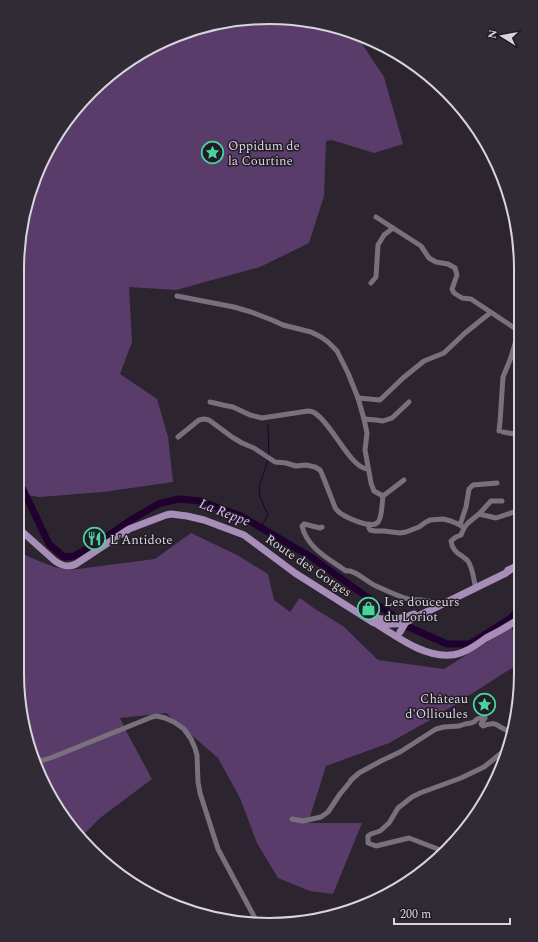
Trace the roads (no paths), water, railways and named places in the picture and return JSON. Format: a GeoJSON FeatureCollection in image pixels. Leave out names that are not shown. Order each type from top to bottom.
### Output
{"type":"FeatureCollection","features":[{"type":"Feature","properties":{"kind":"main road","name":"Route des Gorges"},"geometry":{"type":"LineString","coordinates":[[24,533],[55,561],[64,566],[68,566],[76,564],[130,529],[161,516],[171,514],[196,518],[244,535],[294,572],[374,623],[381,624],[406,622],[506,573],[512,568]]}},
{"type":"Feature","properties":{"kind":"main road","name":"Route des Gorges"},"geometry":{"type":"LineString","coordinates":[[356,611],[395,623],[420,614],[431,606],[475,584],[512,568]]}},
{"type":"Feature","properties":{"kind":"main road"},"geometry":{"type":"LineString","coordinates":[[397,634],[406,622]]}},
{"type":"Feature","properties":{"kind":"main road"},"geometry":{"type":"LineString","coordinates":[[374,623],[397,634],[409,644],[432,653],[451,655],[465,651],[514,622]]}},
{"type":"Feature","properties":{"kind":"main road"},"geometry":{"type":"LineString","coordinates":[[395,623],[397,634]]}},
{"type":"Feature","properties":{"kind":"street"},"geometry":{"type":"LineString","coordinates":[[376,216],[421,246],[429,258],[436,262],[448,264],[455,268],[457,275],[452,289],[454,293],[462,298],[470,299],[514,328]]}},
{"type":"Feature","properties":{"kind":"street"},"geometry":{"type":"LineString","coordinates":[[371,283],[376,277],[378,245],[384,235],[393,228]]}},
{"type":"Feature","properties":{"kind":"street"},"geometry":{"type":"LineString","coordinates":[[177,296],[234,307],[251,312],[283,325],[311,332],[328,342],[337,351],[358,398],[367,433],[365,450],[371,483],[374,491],[383,496]]}},
{"type":"Feature","properties":{"kind":"street"},"geometry":{"type":"LineString","coordinates":[[358,398],[380,400],[403,378],[424,362],[444,353],[465,333],[490,313]]}},
{"type":"Feature","properties":{"kind":"street"},"geometry":{"type":"LineString","coordinates":[[514,349],[503,377],[500,422],[501,431],[514,434]]}},
{"type":"Feature","properties":{"kind":"street"},"geometry":{"type":"LineString","coordinates":[[210,402],[233,407],[250,415],[262,418],[308,411],[317,414],[325,422],[340,444],[358,465],[364,469],[368,469]]}},
{"type":"Feature","properties":{"kind":"street"},"geometry":{"type":"LineString","coordinates":[[364,419],[383,421],[392,418],[410,402]]}},
{"type":"Feature","properties":{"kind":"street"},"geometry":{"type":"LineString","coordinates":[[178,437],[199,420],[209,420],[232,437],[254,448],[275,462],[296,466],[306,465],[315,467],[320,470],[336,508],[342,514],[354,520],[369,524],[378,523],[380,519],[383,496],[404,480]]}},
{"type":"Feature","properties":{"kind":"street"},"geometry":{"type":"LineString","coordinates":[[475,584],[470,564],[454,549],[451,545],[451,541],[461,535],[469,489],[474,486],[497,484]]}},
{"type":"Feature","properties":{"kind":"street"},"geometry":{"type":"LineString","coordinates":[[369,524],[368,528],[370,530],[400,533],[419,528],[430,520],[446,520],[462,526],[479,514],[492,501],[502,501]]}},
{"type":"Feature","properties":{"kind":"street"},"geometry":{"type":"LineString","coordinates":[[479,514],[496,518],[514,512]]}},
{"type":"Feature","properties":{"kind":"street"},"geometry":{"type":"LineString","coordinates":[[322,527],[320,528],[304,524],[302,526],[307,537],[320,553],[346,571],[349,570],[357,574],[374,585],[408,599],[429,601],[431,606]]}},
{"type":"Feature","properties":{"kind":"street"},"geometry":{"type":"LineString","coordinates":[[40,760],[53,757],[152,717],[157,716],[166,718],[184,729],[191,739],[197,755],[200,794],[218,849],[254,917]]}},
{"type":"Feature","properties":{"kind":"street"},"geometry":{"type":"LineString","coordinates":[[292,819],[303,821],[321,817],[328,812],[351,780],[359,773],[400,752],[436,729],[444,726],[459,726],[471,723],[483,717],[485,718],[480,724],[483,726],[487,724],[496,724],[507,731]]}},
{"type":"Feature","properties":{"kind":"street"},"geometry":{"type":"LineString","coordinates":[[439,849],[409,838],[376,846],[368,843],[368,836],[380,831],[389,823],[398,808],[412,797],[461,778],[484,767],[500,754]]}},
{"type":"Feature","properties":{"kind":"waterway"},"geometry":{"type":"LineString","coordinates":[[268,425],[269,456]]}},
{"type":"Feature","properties":{"kind":"waterway"},"geometry":{"type":"LineString","coordinates":[[261,527],[268,515],[260,497],[259,487],[268,460]]}},
{"type":"Feature","properties":{"kind":"waterway","name":"La Reppe"},"geometry":{"type":"LineString","coordinates":[[24,492],[49,544],[64,557],[74,556],[99,542],[158,504],[179,499],[200,501],[241,516],[311,557],[395,617]]}},
{"type":"Feature","properties":{"kind":"waterway","name":"La Reppe"},"geometry":{"type":"LineString","coordinates":[[407,626],[447,644],[470,644],[511,618],[514,614]]}},
{"type":"Feature","properties":{"kind":"place","name":"Oppidum de la Courtine"},"geometry":{"type":"Point","coordinates":[213,152]}},
{"type":"Feature","properties":{"kind":"place","name":"L'Antidote"},"geometry":{"type":"Point","coordinates":[95,539]}},
{"type":"Feature","properties":{"kind":"place","name":"Les douceurs du Loriot"},"geometry":{"type":"Point","coordinates":[368,608]}},
{"type":"Feature","properties":{"kind":"place","name":"Château d'Ollioules"},"geometry":{"type":"Point","coordinates":[484,705]}}]}
